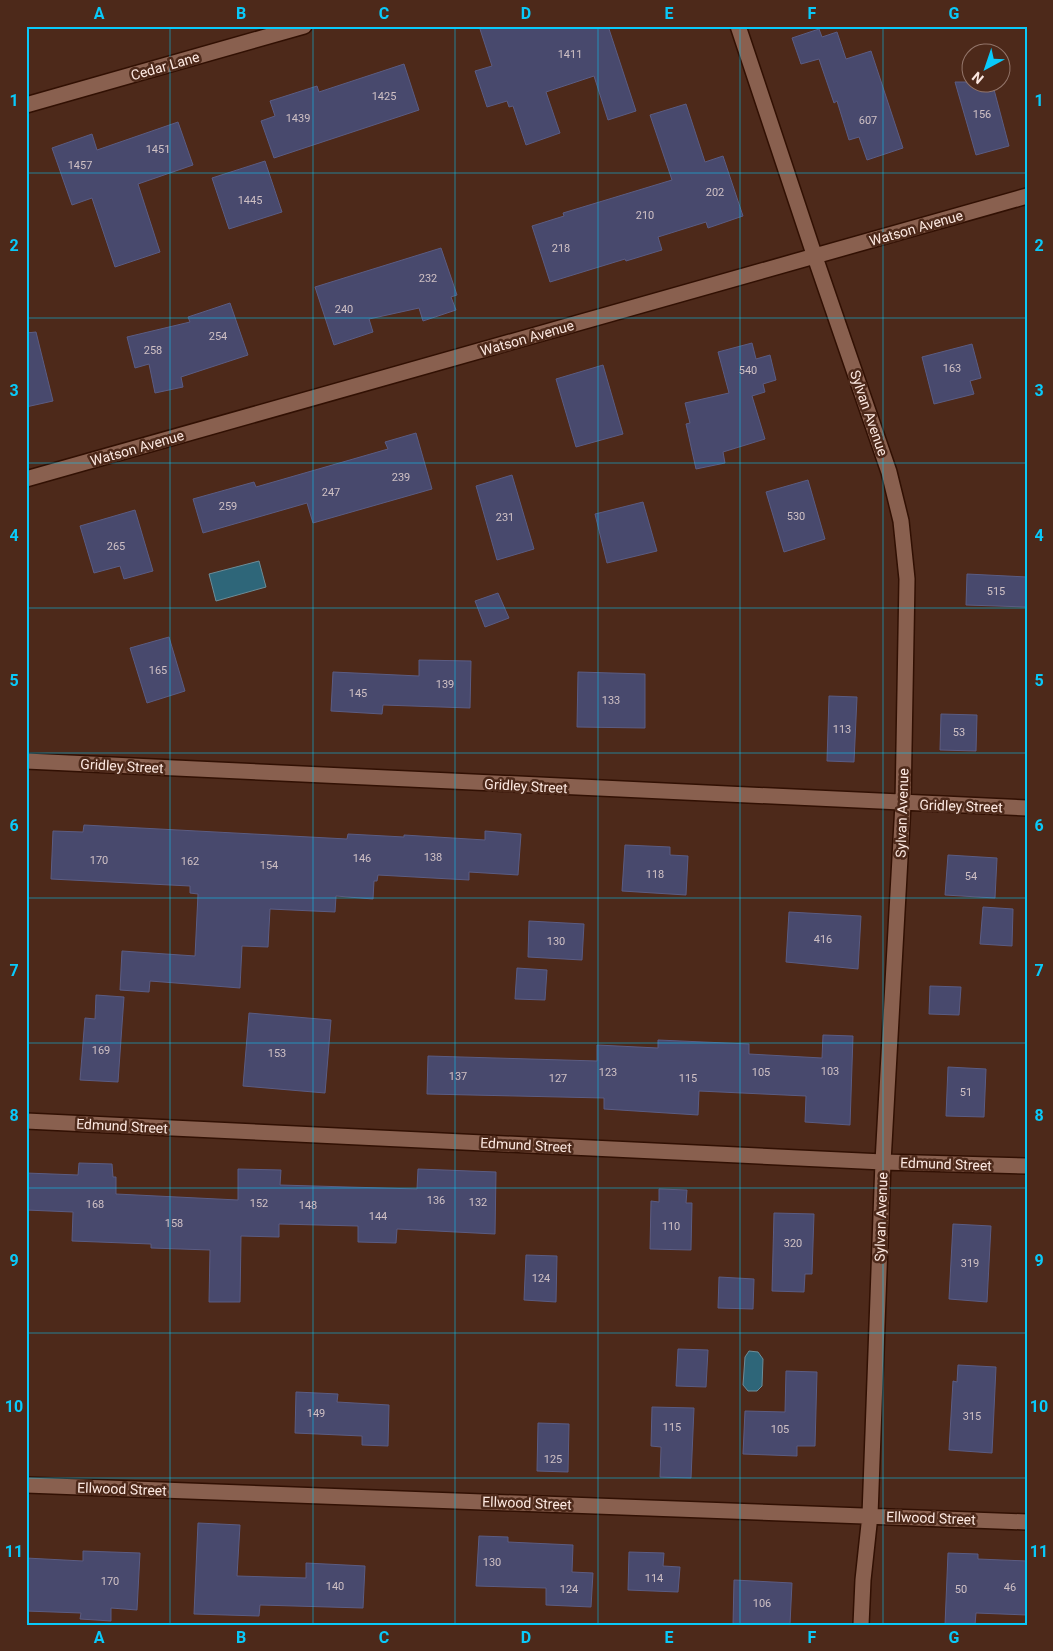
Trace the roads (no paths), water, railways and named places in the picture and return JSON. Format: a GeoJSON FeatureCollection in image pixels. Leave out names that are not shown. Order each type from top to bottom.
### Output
{"type":"FeatureCollection","features":[{"type":"Feature","properties":{"kind":"street","name":"Cedar Lane"},"geometry":{"type":"LineString","coordinates":[[26,105],[304,26]]}},
{"type":"Feature","properties":{"kind":"street","name":"Sylvan Avenue"},"geometry":{"type":"LineString","coordinates":[[738,26],[814,257],[889,472],[902,521],[907,579],[903,804],[883,1162],[870,1515],[863,1580],[861,1625]]}},
{"type":"Feature","properties":{"kind":"street","name":"Watson Avenue"},"geometry":{"type":"LineString","coordinates":[[26,479],[1027,196]]}},
{"type":"Feature","properties":{"kind":"street","name":"Gridley Street"},"geometry":{"type":"LineString","coordinates":[[26,761],[903,804],[1027,808]]}},
{"type":"Feature","properties":{"kind":"street","name":"Edmund Street"},"geometry":{"type":"LineString","coordinates":[[26,1121],[883,1162],[1027,1166]]}},
{"type":"Feature","properties":{"kind":"street","name":"Ellwood Street"},"geometry":{"type":"LineString","coordinates":[[26,1485],[1027,1522]]}},
{"type":"Feature","properties":{"kind":"water"},"geometry":{"type":"Polygon","coordinates":[[[259,561],[266,587],[216,601],[209,574],[259,561]]]}},
{"type":"Feature","properties":{"kind":"water"},"geometry":{"type":"Polygon","coordinates":[[[749,1351],[758,1352],[763,1359],[762,1386],[757,1391],[748,1391],[743,1385],[745,1357],[749,1351]]]}}]}
